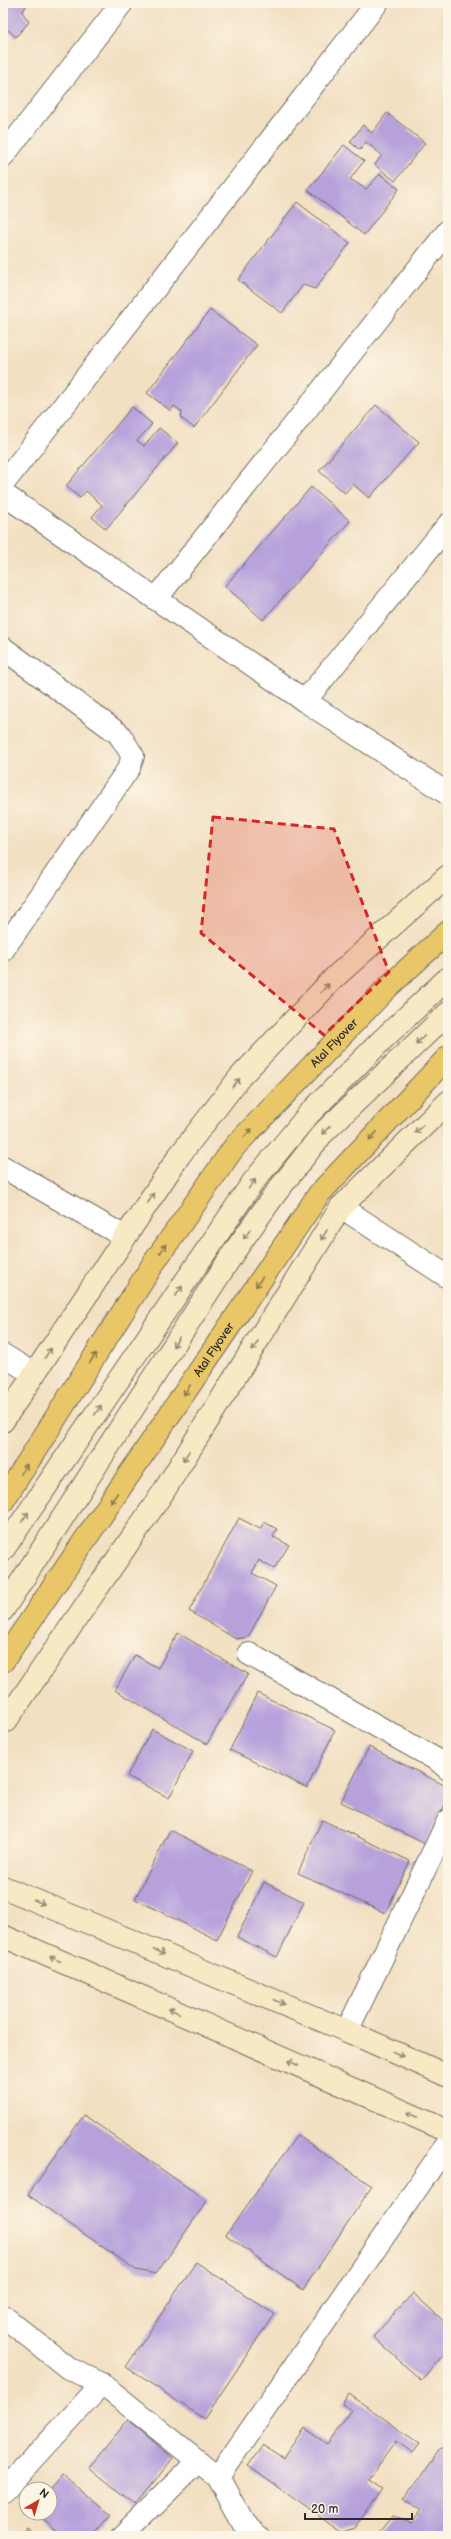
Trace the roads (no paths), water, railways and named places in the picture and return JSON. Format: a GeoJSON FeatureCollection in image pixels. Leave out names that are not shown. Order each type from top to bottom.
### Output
{"type":"FeatureCollection","features":[{"type":"Feature","properties":{"kind":"main road","name":"Atal Flyover"},"geometry":{"type":"LineString","coordinates":[[3,1501],[157,1258],[235,1146],[387,988],[448,932]]}},
{"type":"Feature","properties":{"kind":"main road","name":"Atal Flyover"},"geometry":{"type":"LineString","coordinates":[[6,1656],[319,1194],[448,1057]]}},
{"type":"Feature","properties":{"kind":"street"},"geometry":{"type":"LineString","coordinates":[[3,156],[122,3]]}},
{"type":"Feature","properties":{"kind":"street"},"geometry":{"type":"LineString","coordinates":[[3,484],[377,3]]}},
{"type":"Feature","properties":{"kind":"street"},"geometry":{"type":"LineString","coordinates":[[156,599],[448,231]]}},
{"type":"Feature","properties":{"kind":"street"},"geometry":{"type":"LineString","coordinates":[[3,494],[305,701],[448,794]]}},
{"type":"Feature","properties":{"kind":"street"},"geometry":{"type":"LineString","coordinates":[[305,701],[448,525]]}},
{"type":"Feature","properties":{"kind":"street"},"geometry":{"type":"LineString","coordinates":[[3,648],[119,734],[132,756],[129,768],[3,950]]}},
{"type":"Feature","properties":{"kind":"street"},"geometry":{"type":"LineString","coordinates":[[3,1421],[179,1156],[240,1077],[335,977],[448,876]]}},
{"type":"Feature","properties":{"kind":"street"},"geometry":{"type":"LineString","coordinates":[[3,1550],[254,1182],[308,1114],[381,1041],[448,978]]}},
{"type":"Feature","properties":{"kind":"street"},"geometry":{"type":"LineString","coordinates":[[3,1610],[230,1259],[275,1194],[322,1134],[448,1013]]}},
{"type":"Feature","properties":{"kind":"street"},"geometry":{"type":"LineString","coordinates":[[3,1722],[6,1721],[162,1494],[341,1207],[448,1102]]}},
{"type":"Feature","properties":{"kind":"street"},"geometry":{"type":"LineString","coordinates":[[3,1167],[125,1237]]}},
{"type":"Feature","properties":{"kind":"street"},"geometry":{"type":"LineString","coordinates":[[341,1207],[448,1277]]}},
{"type":"Feature","properties":{"kind":"street"},"geometry":{"type":"LineString","coordinates":[[3,1355],[34,1374]]}},
{"type":"Feature","properties":{"kind":"street"},"geometry":{"type":"LineString","coordinates":[[249,1654],[439,1761],[448,1769]]}},
{"type":"Feature","properties":{"kind":"street"},"geometry":{"type":"LineString","coordinates":[[347,2031],[448,1821]]}},
{"type":"Feature","properties":{"kind":"street"},"geometry":{"type":"LineString","coordinates":[[3,1887],[347,2031],[448,2076]]}},
{"type":"Feature","properties":{"kind":"street"},"geometry":{"type":"LineString","coordinates":[[3,1936],[448,2131]]}},
{"type":"Feature","properties":{"kind":"street"},"geometry":{"type":"LineString","coordinates":[[218,2477],[448,2143]]}},
{"type":"Feature","properties":{"kind":"street"},"geometry":{"type":"LineString","coordinates":[[3,2316],[68,2368],[102,2384],[197,2462],[218,2477],[245,2532]]}},
{"type":"Feature","properties":{"kind":"street"},"geometry":{"type":"LineString","coordinates":[[3,2492],[102,2384]]}},
{"type":"Feature","properties":{"kind":"street"},"geometry":{"type":"LineString","coordinates":[[122,2536],[197,2462]]}}]}
